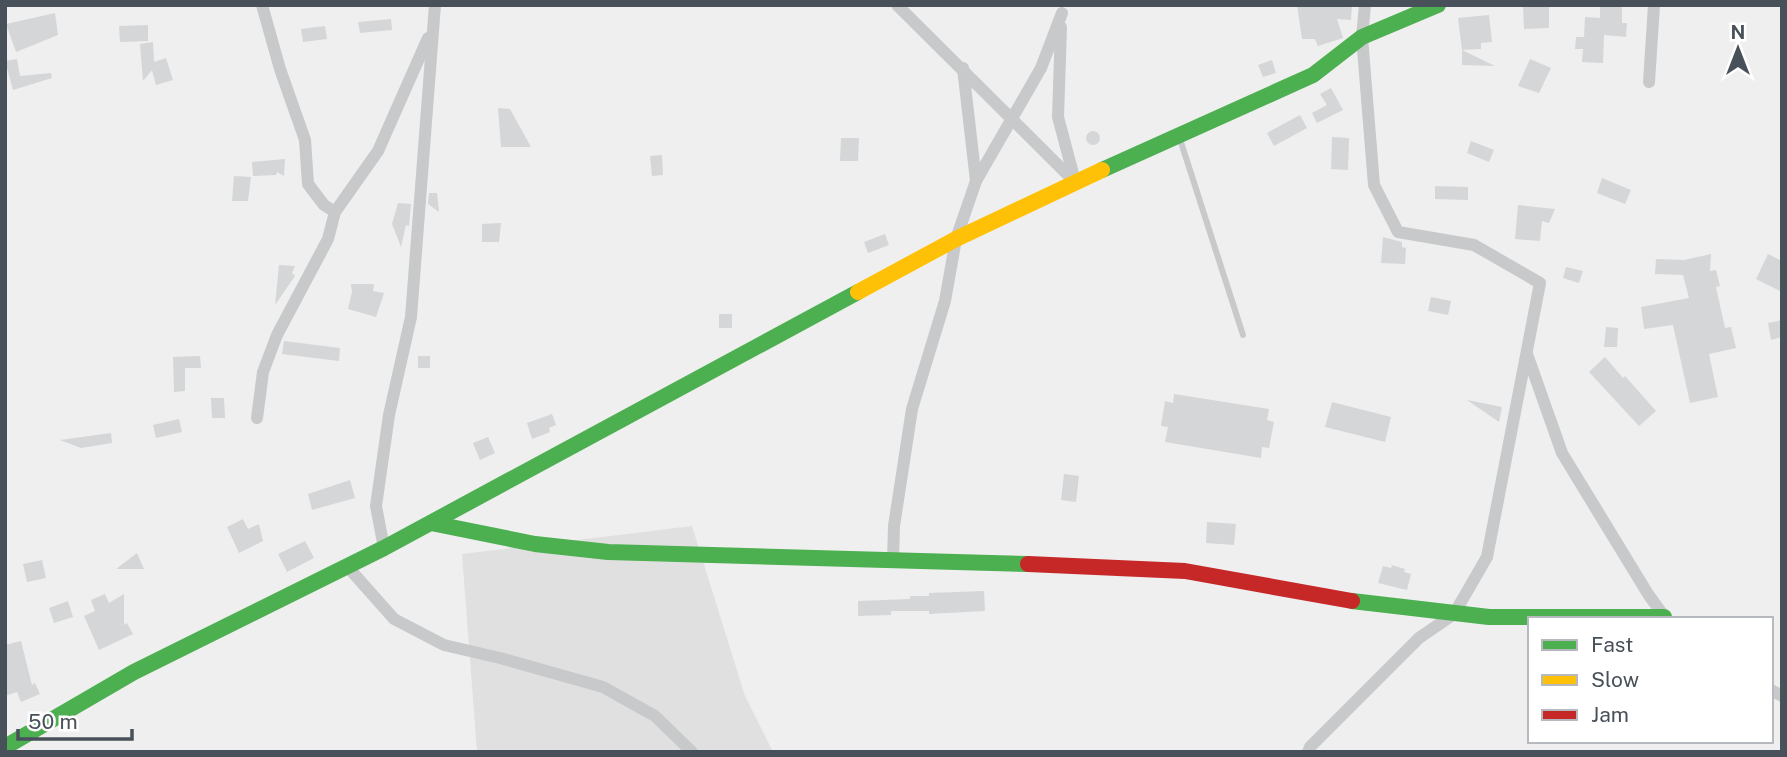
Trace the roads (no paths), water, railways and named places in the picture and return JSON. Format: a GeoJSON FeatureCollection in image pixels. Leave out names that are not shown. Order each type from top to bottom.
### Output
{"type":"FeatureCollection","features":[{"type":"Feature","properties":{"kind":"main road"},"geometry":{"type":"LineString","coordinates":[[5,747],[134,672],[384,548],[956,239],[1075,182],[1313,75],[1362,37],[1438,5]]}},
{"type":"Feature","properties":{"kind":"main road"},"geometry":{"type":"LineString","coordinates":[[431,523],[535,544],[608,552],[1106,566],[1185,571],[1335,598],[1454,614],[1528,617]]}},
{"type":"Feature","properties":{"kind":"street"},"geometry":{"type":"LineString","coordinates":[[262,5],[280,69],[305,140],[308,184],[324,205],[335,212]]}},
{"type":"Feature","properties":{"kind":"street"},"geometry":{"type":"LineString","coordinates":[[384,548],[376,506],[389,415],[411,317],[435,5]]}},
{"type":"Feature","properties":{"kind":"street"},"geometry":{"type":"LineString","coordinates":[[897,5],[1075,182]]}},
{"type":"Feature","properties":{"kind":"street"},"geometry":{"type":"LineString","coordinates":[[1308,752],[1419,638],[1454,614],[1487,557],[1540,283],[1474,245],[1398,232],[1374,185],[1362,37],[1365,5]]}},
{"type":"Feature","properties":{"kind":"street"},"geometry":{"type":"LineString","coordinates":[[1649,82],[1654,5]]}},
{"type":"Feature","properties":{"kind":"street"},"geometry":{"type":"LineString","coordinates":[[894,561],[894,526],[912,409],[944,301],[956,239],[976,181],[1013,121],[1041,68],[1062,9]]}},
{"type":"Feature","properties":{"kind":"street"},"geometry":{"type":"LineString","coordinates":[[1062,9],[1058,117],[1075,182]]}},
{"type":"Feature","properties":{"kind":"street"},"geometry":{"type":"LineString","coordinates":[[257,418],[262,372],[277,335],[328,239],[335,212],[378,151],[432,29]]}},
{"type":"Feature","properties":{"kind":"street"},"geometry":{"type":"LineString","coordinates":[[963,68],[976,181]]}},
{"type":"Feature","properties":{"kind":"street"},"geometry":{"type":"LineString","coordinates":[[1527,354],[1562,453],[1664,617]]}},
{"type":"Feature","properties":{"kind":"street"},"geometry":{"type":"LineString","coordinates":[[347,566],[394,618],[444,645],[500,657],[603,687],[655,716],[692,752]]}},
{"type":"Feature","properties":{"kind":"lane"},"geometry":{"type":"LineString","coordinates":[[1179,135],[1243,335]]}}]}
